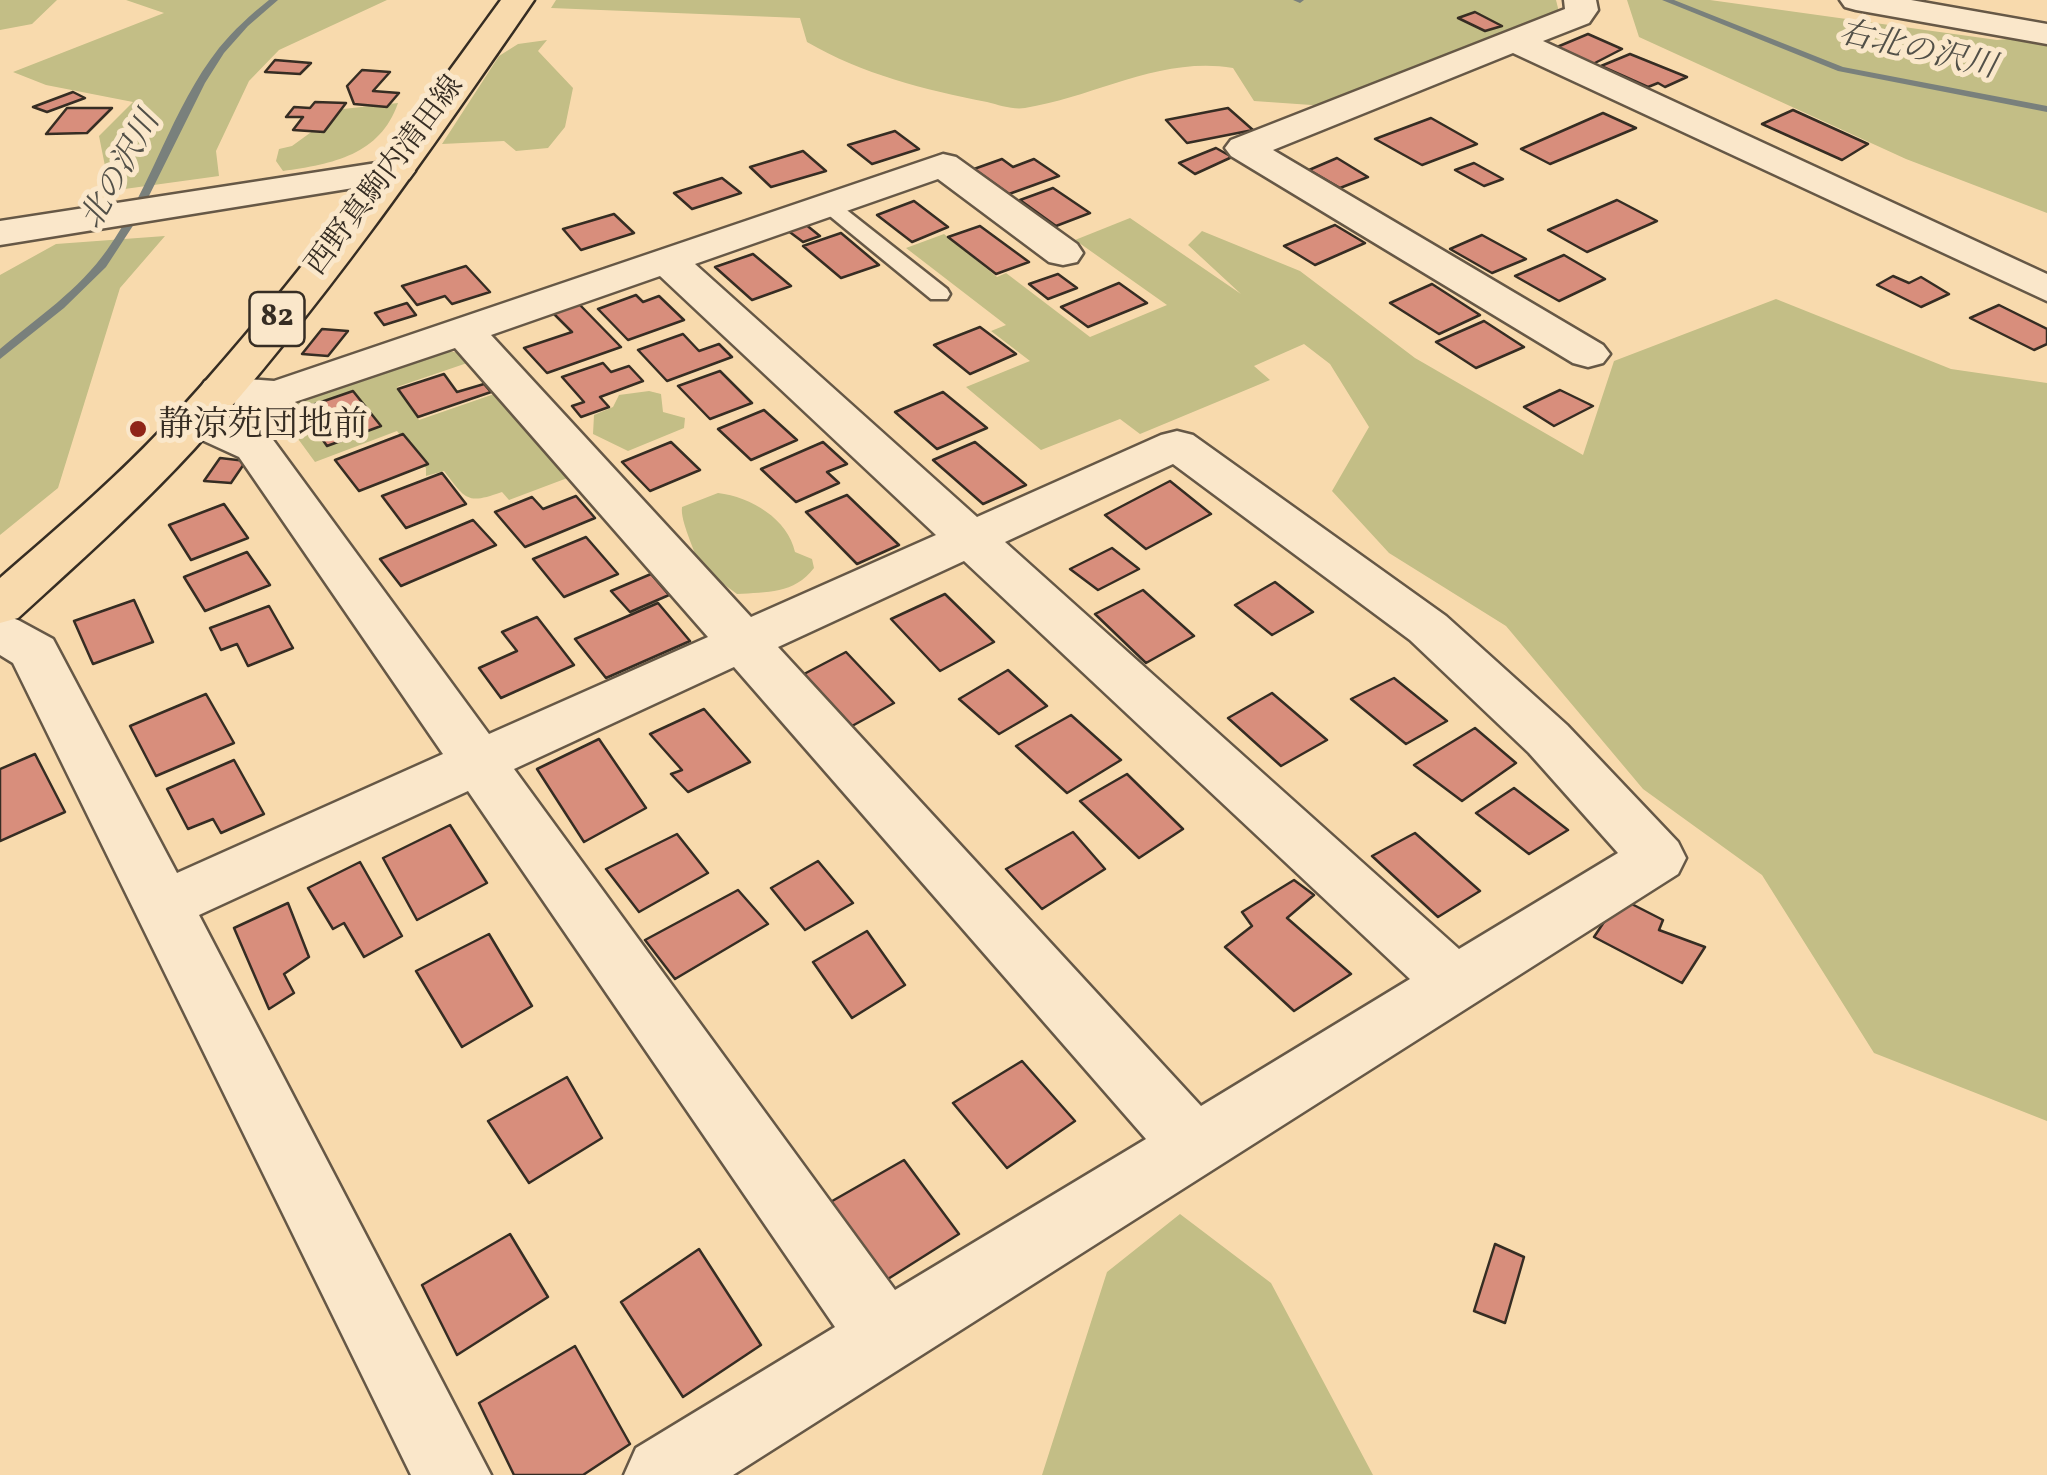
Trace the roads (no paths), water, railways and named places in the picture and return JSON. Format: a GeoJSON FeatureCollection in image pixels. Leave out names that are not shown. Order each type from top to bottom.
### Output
{"type":"FeatureCollection","features":[{"type":"Feature","properties":{"kind":"main road","name":"西野真駒内清田線"},"geometry":{"type":"LineString","coordinates":[[0,606],[118,499],[208,405],[396,171],[518,0]]}},
{"type":"Feature","properties":{"kind":"street"},"geometry":{"type":"LineString","coordinates":[[1856,0],[2047,34]]}},
{"type":"Feature","properties":{"kind":"street"},"geometry":{"type":"LineString","coordinates":[[1581,5],[1514,41],[1244,148],[1588,354]]}},
{"type":"Feature","properties":{"kind":"street"},"geometry":{"type":"LineString","coordinates":[[1514,41],[2047,289]]}},
{"type":"Feature","properties":{"kind":"street"},"geometry":{"type":"LineString","coordinates":[[208,405],[277,394],[943,165],[1063,253]]}},
{"type":"Feature","properties":{"kind":"street"},"geometry":{"type":"LineString","coordinates":[[0,232],[396,171]]}},
{"type":"Feature","properties":{"kind":"street"},"geometry":{"type":"LineString","coordinates":[[664,259],[1455,983]]}},
{"type":"Feature","properties":{"kind":"street"},"geometry":{"type":"LineString","coordinates":[[462,330],[1193,1144]]}},
{"type":"Feature","properties":{"kind":"street"},"geometry":{"type":"LineString","coordinates":[[208,405],[255,447],[884,1335]]}},
{"type":"Feature","properties":{"kind":"street"},"geometry":{"type":"LineString","coordinates":[[163,905],[1177,445],[1428,628],[1548,739],[1657,858],[663,1475]]}},
{"type":"Feature","properties":{"kind":"street"},"geometry":{"type":"LineString","coordinates":[[0,632],[34,652],[452,1475]]}},
{"type":"Feature","properties":{"kind":"lane"},"geometry":{"type":"LineString","coordinates":[[827,204],[939,294]]}},
{"type":"Feature","properties":{"kind":"waterway","name":"北の沢川"},"geometry":{"type":"LineString","coordinates":[[0,355],[75,293],[102,265],[133,218],[200,83],[245,24],[274,0]]}},
{"type":"Feature","properties":{"kind":"waterway","name":"右北の沢川"},"geometry":{"type":"LineString","coordinates":[[1666,0],[1841,69],[2047,109]]}},
{"type":"Feature","properties":{"kind":"place","name":"静涼苑団地前"},"geometry":{"type":"Point","coordinates":[138,429]}}]}
